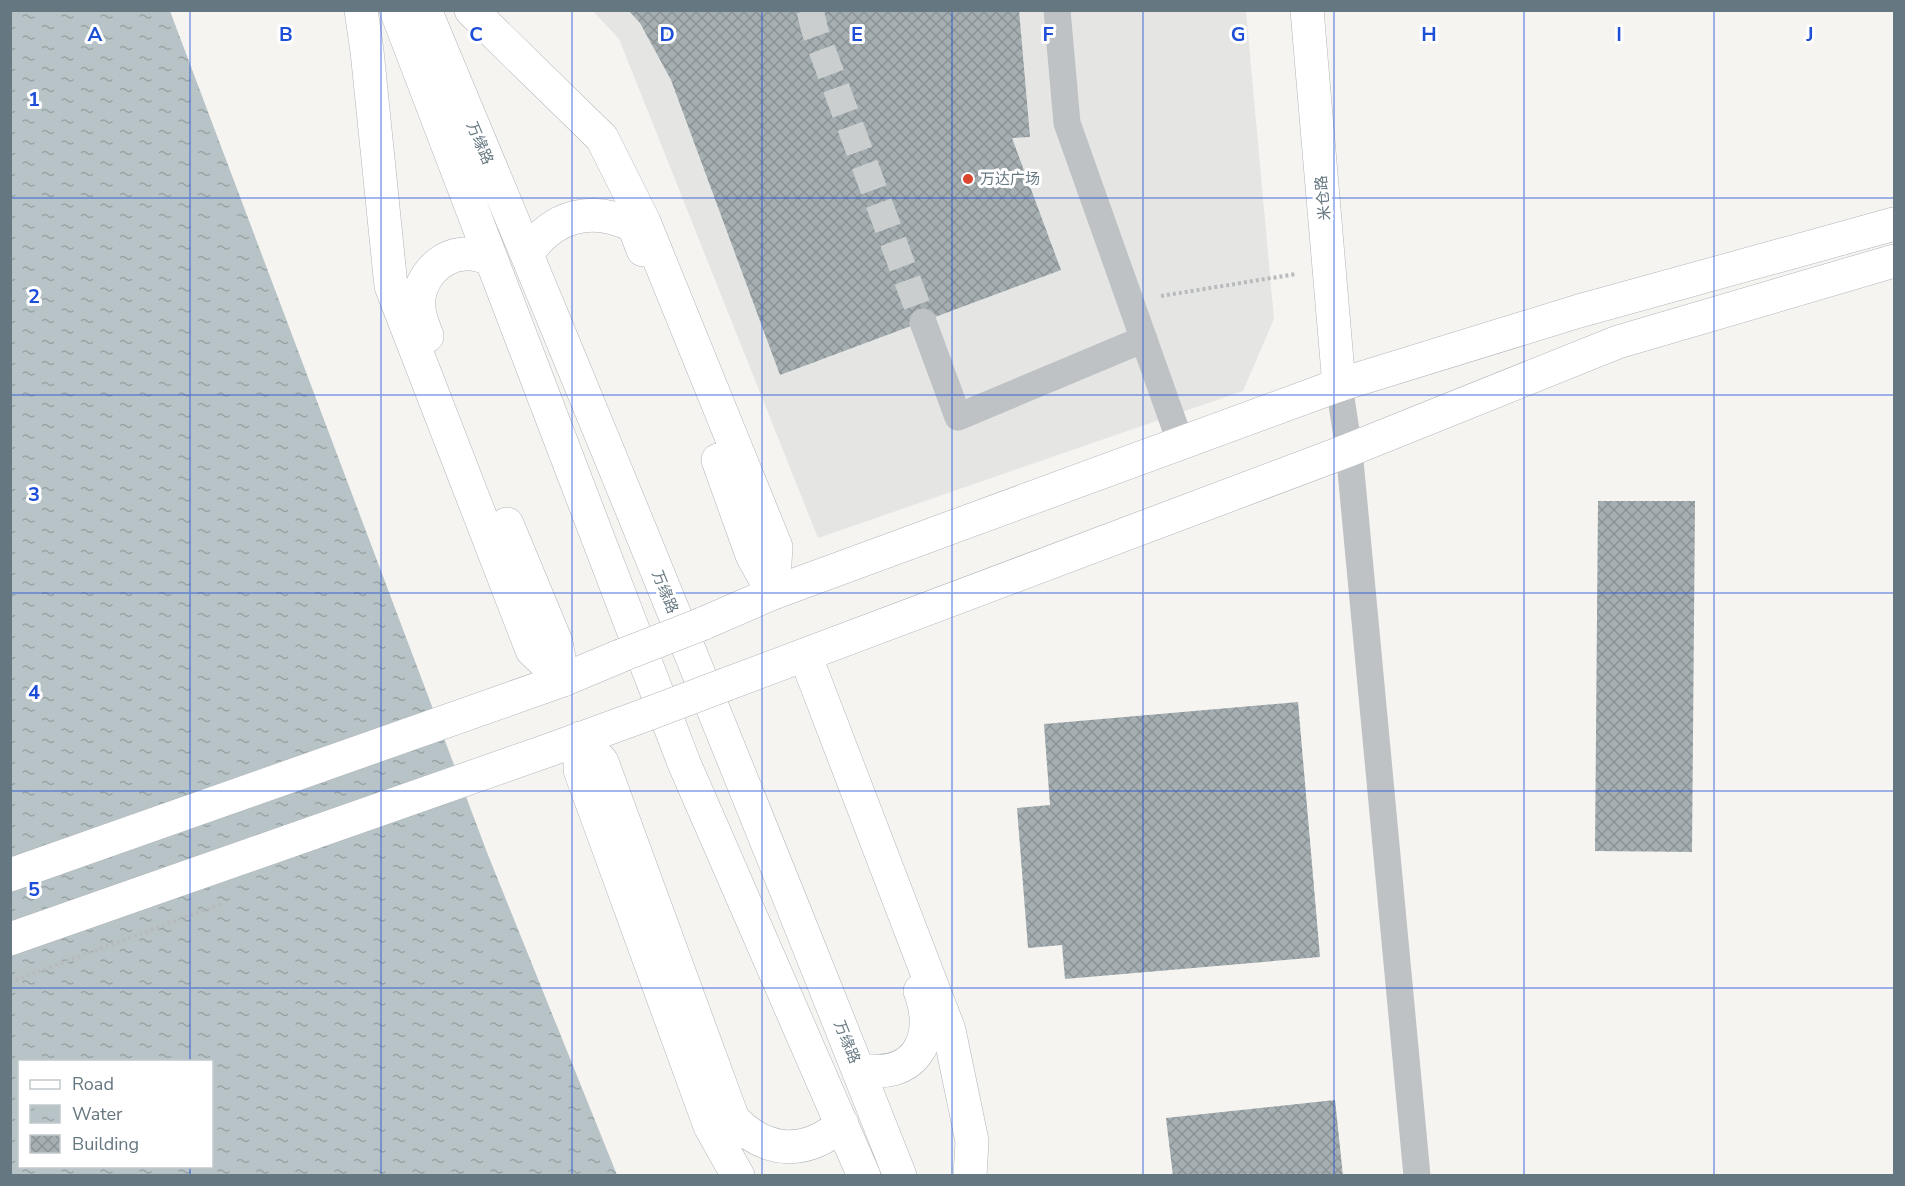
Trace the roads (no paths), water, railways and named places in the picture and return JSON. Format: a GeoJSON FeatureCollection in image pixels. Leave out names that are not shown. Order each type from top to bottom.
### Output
{"type":"FeatureCollection","features":[{"type":"Feature","properties":{"kind":"main road"},"geometry":{"type":"LineString","coordinates":[[361,10],[391,286],[532,650],[563,680]]}},
{"type":"Feature","properties":{"kind":"main road","name":"万缘路"},"geometry":{"type":"LineString","coordinates":[[396,10],[684,763],[864,1176]]}},
{"type":"Feature","properties":{"kind":"main road","name":"万缘路"},"geometry":{"type":"LineString","coordinates":[[425,10],[733,757],[900,1176]]}},
{"type":"Feature","properties":{"kind":"main road"},"geometry":{"type":"LineString","coordinates":[[471,10],[602,138],[644,222],[776,547],[773,593]]}},
{"type":"Feature","properties":{"kind":"main road","name":"米仓路"},"geometry":{"type":"LineString","coordinates":[[1307,10],[1339,385]]}},
{"type":"Feature","properties":{"kind":"main road"},"geometry":{"type":"LineString","coordinates":[[527,254],[546,231],[573,218],[605,215],[634,226],[752,555],[773,593]]}},
{"type":"Feature","properties":{"kind":"main road"},"geometry":{"type":"LineString","coordinates":[[10,875],[563,680],[773,593],[1339,385],[1579,311],[1894,224]]}},
{"type":"Feature","properties":{"kind":"main road"},"geometry":{"type":"LineString","coordinates":[[491,259],[464,254],[452,256],[440,262],[423,282],[419,294],[420,319],[556,642],[563,680]]}},
{"type":"Feature","properties":{"kind":"main road"},"geometry":{"type":"LineString","coordinates":[[10,939],[645,715],[1349,450],[1618,342],[1894,261]]}},
{"type":"Feature","properties":{"kind":"main road"},"geometry":{"type":"LineString","coordinates":[[805,655],[823,740],[927,1013],[928,1027],[924,1042],[916,1054],[904,1065],[890,1071],[873,1072],[858,1069]]}},
{"type":"Feature","properties":{"kind":"main road"},"geometry":{"type":"LineString","coordinates":[[805,655],[949,1030],[972,1141],[970,1176]]}},
{"type":"Feature","properties":{"kind":"main road"},"geometry":{"type":"LineString","coordinates":[[566,744],[602,762],[733,1119],[744,1131],[758,1140],[775,1146],[792,1147],[819,1140],[842,1124]]}},
{"type":"Feature","properties":{"kind":"main road"},"geometry":{"type":"LineString","coordinates":[[566,744],[580,770],[710,1126],[738,1176]]}},
{"type":"Feature","properties":{"kind":"street"},"geometry":{"type":"LineString","coordinates":[[1057,10],[1067,123],[1181,444]]}},
{"type":"Feature","properties":{"kind":"street"},"geometry":{"type":"LineString","coordinates":[[923,322],[958,417],[1144,339]]}},
{"type":"Feature","properties":{"kind":"street"},"geometry":{"type":"LineString","coordinates":[[1339,385],[1349,450],[1417,1176]]}},
{"type":"Feature","properties":{"kind":"water"},"geometry":{"type":"Polygon","coordinates":[[[10,11],[170,11],[488,855],[617,1175],[11,1175],[10,11]]]}},
{"type":"Feature","properties":{"kind":"tunnel"},"geometry":{"type":"LineString","coordinates":[[810,10],[815,31],[923,322]]}},
{"type":"Feature","properties":{"kind":"place","name":"万达广场"},"geometry":{"type":"Point","coordinates":[968,179]}}]}
